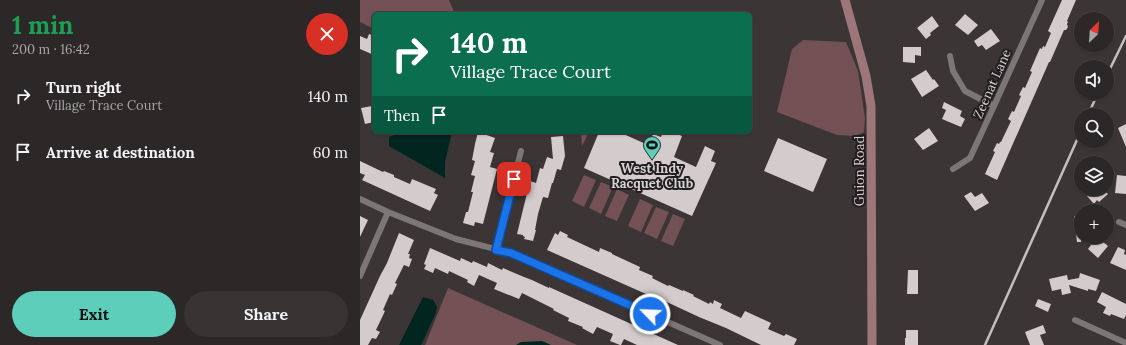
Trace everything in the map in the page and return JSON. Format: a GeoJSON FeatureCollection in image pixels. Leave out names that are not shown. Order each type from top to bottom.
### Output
{"type":"FeatureCollection","features":[{"type":"Feature","properties":{"kind":"street","name":"Guion Road"},"geometry":{"type":"LineString","coordinates":[[845,0],[866,76],[871,106],[872,345]]}},
{"type":"Feature","properties":{"kind":"street","name":"Zeenat Lane"},"geometry":{"type":"LineString","coordinates":[[953,169],[970,158],[1042,0]]}},
{"type":"Feature","properties":{"kind":"street"},"geometry":{"type":"LineString","coordinates":[[950,56],[953,71],[965,91],[994,106]]}},
{"type":"Feature","properties":{"kind":"street"},"geometry":{"type":"LineString","coordinates":[[496,250],[521,151]]}},
{"type":"Feature","properties":{"kind":"street"},"geometry":{"type":"LineString","coordinates":[[360,199],[388,212],[456,239],[511,253],[720,345]]}},
{"type":"Feature","properties":{"kind":"street"},"geometry":{"type":"LineString","coordinates":[[360,276],[388,212]]}},
{"type":"Feature","properties":{"kind":"street"},"geometry":{"type":"LineString","coordinates":[[1119,222],[1126,225]]}},
{"type":"Feature","properties":{"kind":"street"},"geometry":{"type":"LineString","coordinates":[[1075,320],[1126,343]]}},
{"type":"Feature","properties":{"kind":"shaded area"},"geometry":{"type":"Polygon","coordinates":[[[360,0],[449,0],[454,12],[372,12],[372,28],[360,22],[360,0]]]}},
{"type":"Feature","properties":{"kind":"shaded area"},"geometry":{"type":"Polygon","coordinates":[[[803,40],[846,42],[858,71],[865,118],[864,132],[855,136],[837,135],[777,112],[792,49],[803,40]]]}},
{"type":"Feature","properties":{"kind":"shaded area"},"geometry":{"type":"Polygon","coordinates":[[[396,134],[452,134],[445,162],[445,178],[389,146],[389,137],[396,134]]]}},
{"type":"Feature","properties":{"kind":"shaded area"},"geometry":{"type":"Polygon","coordinates":[[[581,134],[588,134],[582,146],[581,134]]]}},
{"type":"Feature","properties":{"kind":"shaded area"},"geometry":{"type":"Polygon","coordinates":[[[584,175],[596,180],[584,207],[572,201],[584,175]]]}},
{"type":"Feature","properties":{"kind":"shaded area"},"geometry":{"type":"Polygon","coordinates":[[[601,182],[613,187],[601,214],[589,208],[601,182]]]}},
{"type":"Feature","properties":{"kind":"shaded area"},"geometry":{"type":"Polygon","coordinates":[[[617,189],[629,195],[617,221],[605,216],[617,189]]]}},
{"type":"Feature","properties":{"kind":"shaded area"},"geometry":{"type":"Polygon","coordinates":[[[640,199],[653,205],[641,232],[628,226],[640,199]]]}},
{"type":"Feature","properties":{"kind":"shaded area"},"geometry":{"type":"Polygon","coordinates":[[[656,207],[669,212],[657,239],[644,233],[656,207]]]}},
{"type":"Feature","properties":{"kind":"shaded area"},"geometry":{"type":"Polygon","coordinates":[[[673,214],[685,219],[673,246],[661,241],[673,214]]]}},
{"type":"Feature","properties":{"kind":"shaded area"},"geometry":{"type":"Polygon","coordinates":[[[448,288],[577,345],[425,345],[448,288]]]}},
{"type":"Feature","properties":{"kind":"shaded area"},"geometry":{"type":"Polygon","coordinates":[[[423,297],[433,300],[437,307],[436,313],[421,345],[399,345],[423,297]]]}},
{"type":"Feature","properties":{"kind":"shaded area"},"geometry":{"type":"Polygon","coordinates":[[[542,341],[551,345],[516,345],[521,342],[542,341]]]}},
{"type":"Feature","properties":{"kind":"building"},"geometry":{"type":"Polygon","coordinates":[[[1062,0],[1076,0],[1067,21],[1068,27],[1064,30],[1049,62],[997,180],[985,174],[995,152],[993,151],[997,143],[999,144],[1001,142],[1011,121],[1008,119],[1012,111],[1014,112],[1023,87],[1025,88],[1032,72],[1030,71],[1040,48],[1042,49],[1043,46],[1045,47],[1051,33],[1048,31],[1062,0]]]}},
{"type":"Feature","properties":{"kind":"building"},"geometry":{"type":"Polygon","coordinates":[[[965,14],[978,25],[968,35],[955,25],[965,14]]]}},
{"type":"Feature","properties":{"kind":"building"},"geometry":{"type":"Polygon","coordinates":[[[932,16],[939,26],[930,33],[931,35],[926,39],[917,28],[932,16]]]}},
{"type":"Feature","properties":{"kind":"building"},"geometry":{"type":"Polygon","coordinates":[[[991,29],[1000,41],[986,50],[982,45],[978,47],[974,41],[991,29]]]}},
{"type":"Feature","properties":{"kind":"building"},"geometry":{"type":"Polygon","coordinates":[[[369,34],[372,35],[372,54],[360,49],[360,36],[367,39],[369,34]]]}},
{"type":"Feature","properties":{"kind":"building"},"geometry":{"type":"Polygon","coordinates":[[[903,47],[921,47],[921,56],[915,55],[915,63],[903,62],[903,47]]]}},
{"type":"Feature","properties":{"kind":"building"},"geometry":{"type":"Polygon","coordinates":[[[926,70],[939,86],[922,97],[911,79],[926,70]]]}},
{"type":"Feature","properties":{"kind":"building"},"geometry":{"type":"Polygon","coordinates":[[[944,102],[962,111],[960,116],[965,119],[961,127],[942,119],[946,110],[942,108],[944,102]]]}},
{"type":"Feature","properties":{"kind":"building"},"geometry":{"type":"Polygon","coordinates":[[[372,106],[372,122],[365,124],[361,108],[372,106]]]}},
{"type":"Feature","properties":{"kind":"building"},"geometry":{"type":"Polygon","coordinates":[[[1126,124],[1126,147],[1118,128],[1126,124]]]}},
{"type":"Feature","properties":{"kind":"building"},"geometry":{"type":"Polygon","coordinates":[[[929,128],[938,141],[923,150],[914,139],[929,128]]]}},
{"type":"Feature","properties":{"kind":"building"},"geometry":{"type":"Polygon","coordinates":[[[478,134],[484,134],[495,138],[490,152],[494,153],[490,167],[497,169],[483,224],[475,222],[474,226],[463,223],[466,212],[468,212],[473,192],[471,192],[475,176],[471,175],[475,161],[472,160],[478,134]]]}},
{"type":"Feature","properties":{"kind":"building"},"geometry":{"type":"Polygon","coordinates":[[[598,134],[623,134],[648,145],[653,134],[661,137],[662,134],[677,134],[682,136],[674,157],[696,167],[705,146],[715,151],[711,161],[716,163],[692,216],[584,168],[598,134]]]}},
{"type":"Feature","properties":{"kind":"building"},"geometry":{"type":"Polygon","coordinates":[[[563,136],[565,156],[561,170],[557,169],[548,198],[543,197],[533,241],[524,239],[525,237],[523,235],[517,234],[530,181],[536,183],[540,168],[543,169],[547,157],[553,159],[551,137],[563,136]]]}},
{"type":"Feature","properties":{"kind":"building"},"geometry":{"type":"Polygon","coordinates":[[[778,138],[827,159],[813,192],[764,171],[778,138]]]}},
{"type":"Feature","properties":{"kind":"building"},"geometry":{"type":"Polygon","coordinates":[[[360,161],[383,172],[384,171],[394,175],[394,177],[410,184],[412,179],[436,189],[434,193],[438,195],[430,211],[362,180],[365,175],[360,173],[360,161]]]}},
{"type":"Feature","properties":{"kind":"building"},"geometry":{"type":"Polygon","coordinates":[[[1117,175],[1126,176],[1126,194],[1115,193],[1117,175]]]}},
{"type":"Feature","properties":{"kind":"building"},"geometry":{"type":"Polygon","coordinates":[[[971,192],[975,197],[982,193],[989,203],[975,211],[964,196],[971,192]]]}},
{"type":"Feature","properties":{"kind":"building"},"geometry":{"type":"Polygon","coordinates":[[[1087,196],[1106,196],[1099,202],[1097,200],[1094,204],[1087,196]]]}},
{"type":"Feature","properties":{"kind":"building"},"geometry":{"type":"Polygon","coordinates":[[[360,216],[368,220],[360,237],[360,216]]]}},
{"type":"Feature","properties":{"kind":"building"},"geometry":{"type":"Polygon","coordinates":[[[560,231],[568,235],[567,237],[599,252],[600,248],[640,267],[639,270],[653,276],[652,278],[668,286],[669,285],[683,290],[709,304],[710,302],[713,304],[714,300],[722,304],[720,308],[741,318],[745,311],[771,323],[768,329],[784,336],[786,334],[797,339],[794,345],[761,345],[726,328],[547,250],[555,233],[558,235],[560,231]]]}},
{"type":"Feature","properties":{"kind":"building"},"geometry":{"type":"Polygon","coordinates":[[[399,233],[414,240],[408,254],[410,254],[409,258],[412,259],[409,267],[404,265],[395,283],[397,284],[392,295],[390,294],[383,310],[385,311],[376,330],[380,332],[376,339],[372,338],[368,345],[360,345],[360,320],[387,263],[399,233]]]}},
{"type":"Feature","properties":{"kind":"building"},"geometry":{"type":"Polygon","coordinates":[[[1090,244],[1106,244],[1108,246],[1098,258],[1088,249],[1091,245],[1090,244]]]}},
{"type":"Feature","properties":{"kind":"building"},"geometry":{"type":"Polygon","coordinates":[[[1118,247],[1125,250],[1126,270],[1110,263],[1118,247]]]}},
{"type":"Feature","properties":{"kind":"building"},"geometry":{"type":"Polygon","coordinates":[[[430,248],[460,261],[461,258],[487,267],[488,263],[502,270],[503,268],[678,345],[637,345],[624,339],[620,345],[610,341],[613,334],[597,327],[593,334],[582,328],[583,327],[568,321],[569,318],[553,310],[554,309],[522,293],[519,299],[494,289],[497,283],[479,275],[474,286],[467,282],[468,280],[449,271],[448,274],[435,268],[433,273],[424,269],[426,265],[424,264],[430,248]]]}},
{"type":"Feature","properties":{"kind":"building"},"geometry":{"type":"Polygon","coordinates":[[[908,270],[918,270],[918,294],[907,294],[908,270]]]}},
{"type":"Feature","properties":{"kind":"building"},"geometry":{"type":"Polygon","coordinates":[[[1080,273],[1100,280],[1096,291],[1088,289],[1088,291],[1069,285],[1071,293],[1062,295],[1061,289],[1052,291],[1049,279],[1067,275],[1068,280],[1079,278],[1080,273]]]}},
{"type":"Feature","properties":{"kind":"building"},"geometry":{"type":"Polygon","coordinates":[[[1102,292],[1126,304],[1126,315],[1124,319],[1111,314],[1110,316],[1103,313],[1106,307],[1097,302],[1102,292]]]}},
{"type":"Feature","properties":{"kind":"building"},"geometry":{"type":"Polygon","coordinates":[[[1038,299],[1051,304],[1048,312],[1035,306],[1038,299]]]}},
{"type":"Feature","properties":{"kind":"building"},"geometry":{"type":"Polygon","coordinates":[[[1043,325],[1046,333],[1040,335],[1044,345],[1030,345],[1025,332],[1043,325]]]}},
{"type":"Feature","properties":{"kind":"building"},"geometry":{"type":"Polygon","coordinates":[[[906,330],[918,330],[918,345],[905,345],[906,330]]]}},
{"type":"Feature","properties":{"kind":"railway"},"geometry":{"type":"LineString","coordinates":[[1114,61],[1126,36]]}},
{"type":"Feature","properties":{"kind":"railway"},"geometry":{"type":"LineString","coordinates":[[1091,108],[1095,100]]}},
{"type":"Feature","properties":{"kind":"railway"},"geometry":{"type":"LineString","coordinates":[[985,345],[1074,147]]}},
{"type":"Feature","properties":{"kind":"place","name":"West Indy Racquet Club"},"geometry":{"type":"Point","coordinates":[652,160]}},
{"type":"Feature","properties":{"kind":"route"},"geometry":{"type":"LineString","coordinates":[[514,179],[496,250],[511,253],[650,314]]}}]}
